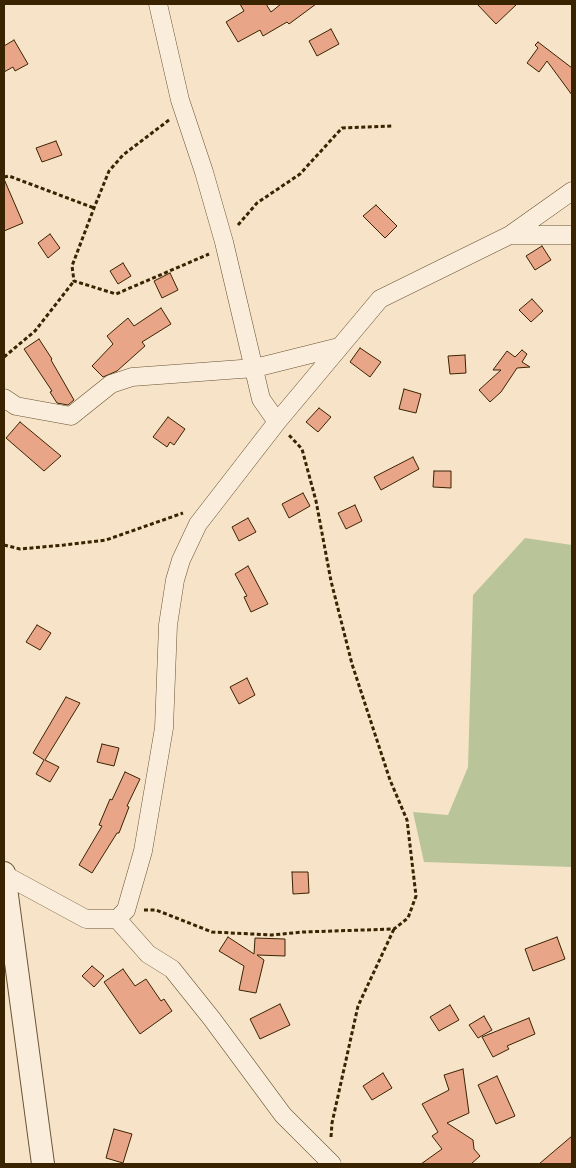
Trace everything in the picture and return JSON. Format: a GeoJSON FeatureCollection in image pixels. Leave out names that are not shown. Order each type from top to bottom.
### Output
{"type":"FeatureCollection","features":[{"type":"Feature","properties":{"kind":"street"},"geometry":{"type":"LineString","coordinates":[[158,4],[180,100],[207,181],[224,242],[261,399],[277,422]]}},
{"type":"Feature","properties":{"kind":"street"},"geometry":{"type":"LineString","coordinates":[[122,914],[143,851],[164,728],[168,625],[175,580],[181,560],[198,524],[210,506],[277,422],[380,299],[510,235],[572,191]]}},
{"type":"Feature","properties":{"kind":"street"},"geometry":{"type":"LineString","coordinates":[[510,235],[572,235]]}},
{"type":"Feature","properties":{"kind":"street"},"geometry":{"type":"LineString","coordinates":[[4,398],[16,406],[71,416],[111,384],[132,378],[255,368],[339,347]]}},
{"type":"Feature","properties":{"kind":"street"},"geometry":{"type":"LineString","coordinates":[[4,874],[86,920],[122,914]]}},
{"type":"Feature","properties":{"kind":"street"},"geometry":{"type":"LineString","coordinates":[[4,874],[42,1164]]}},
{"type":"Feature","properties":{"kind":"street"},"geometry":{"type":"LineString","coordinates":[[122,914],[148,954],[172,969],[212,1019],[283,1115],[330,1164]]}},
{"type":"Feature","properties":{"kind":"path"},"geometry":{"type":"LineString","coordinates":[[4,177],[10,176],[94,208]]}},
{"type":"Feature","properties":{"kind":"path"},"geometry":{"type":"LineString","coordinates":[[4,357],[35,331],[74,281]]}},
{"type":"Feature","properties":{"kind":"path"},"geometry":{"type":"LineString","coordinates":[[277,422],[302,449],[316,501],[331,581],[352,664],[390,780],[407,820],[416,896],[408,918],[394,929],[358,1006],[332,1123],[330,1164]]}},
{"type":"Feature","properties":{"kind":"path"},"geometry":{"type":"LineString","coordinates":[[4,545],[20,549],[64,546],[106,540],[149,524],[210,506]]}},
{"type":"Feature","properties":{"kind":"path"},"geometry":{"type":"LineString","coordinates":[[122,914],[156,910],[212,932],[272,935],[394,929]]}},
{"type":"Feature","properties":{"kind":"green space"},"geometry":{"type":"Polygon","coordinates":[[[525,538],[572,545],[572,867],[424,862],[413,812],[448,815],[468,767],[473,595],[525,538]]]}},
{"type":"Feature","properties":{"kind":"building"},"geometry":{"type":"Polygon","coordinates":[[[240,4],[266,4],[271,12],[281,4],[316,4],[289,24],[287,22],[263,36],[260,30],[238,42],[226,22],[244,11],[240,4]]]}},
{"type":"Feature","properties":{"kind":"building"},"geometry":{"type":"Polygon","coordinates":[[[477,4],[517,4],[496,24],[477,4]]]}},
{"type":"Feature","properties":{"kind":"building"},"geometry":{"type":"Polygon","coordinates":[[[331,29],[339,44],[317,56],[309,41],[331,29]]]}},
{"type":"Feature","properties":{"kind":"building"},"geometry":{"type":"Polygon","coordinates":[[[14,40],[28,64],[15,71],[13,67],[4,72],[4,46],[14,40]]]}},
{"type":"Feature","properties":{"kind":"building"},"geometry":{"type":"Polygon","coordinates":[[[538,42],[572,68],[572,95],[547,61],[539,72],[527,63],[538,48],[535,45],[538,42]]]}},
{"type":"Feature","properties":{"kind":"building"},"geometry":{"type":"Polygon","coordinates":[[[56,141],[62,155],[42,162],[36,148],[56,141]]]}},
{"type":"Feature","properties":{"kind":"building"},"geometry":{"type":"Polygon","coordinates":[[[4,179],[23,223],[4,231],[4,179]]]}},
{"type":"Feature","properties":{"kind":"building"},"geometry":{"type":"Polygon","coordinates":[[[376,205],[397,226],[385,238],[363,216],[376,205]]]}},
{"type":"Feature","properties":{"kind":"building"},"geometry":{"type":"Polygon","coordinates":[[[50,234],[60,248],[48,258],[38,243],[50,234]]]}},
{"type":"Feature","properties":{"kind":"building"},"geometry":{"type":"Polygon","coordinates":[[[542,246],[551,260],[535,270],[526,256],[542,246]]]}},
{"type":"Feature","properties":{"kind":"building"},"geometry":{"type":"Polygon","coordinates":[[[123,263],[131,276],[118,284],[110,271],[123,263]]]}},
{"type":"Feature","properties":{"kind":"building"},"geometry":{"type":"Polygon","coordinates":[[[170,273],[178,290],[162,298],[154,281],[170,273]]]}},
{"type":"Feature","properties":{"kind":"building"},"geometry":{"type":"Polygon","coordinates":[[[532,299],[543,311],[531,322],[519,310],[532,299]]]}},
{"type":"Feature","properties":{"kind":"building"},"geometry":{"type":"Polygon","coordinates":[[[161,308],[171,324],[142,342],[145,346],[117,371],[103,377],[92,366],[113,344],[107,336],[128,318],[134,326],[161,308]]]}},
{"type":"Feature","properties":{"kind":"building"},"geometry":{"type":"Polygon","coordinates":[[[39,339],[74,400],[68,405],[57,403],[50,392],[52,391],[24,349],[39,339]]]}},
{"type":"Feature","properties":{"kind":"building"},"geometry":{"type":"Polygon","coordinates":[[[360,348],[381,362],[370,377],[350,362],[360,348]]]}},
{"type":"Feature","properties":{"kind":"building"},"geometry":{"type":"Polygon","coordinates":[[[522,350],[527,354],[522,362],[530,367],[517,368],[501,392],[490,402],[479,390],[501,370],[493,370],[507,351],[515,357],[522,350]]]}},
{"type":"Feature","properties":{"kind":"building"},"geometry":{"type":"Polygon","coordinates":[[[465,355],[466,373],[450,374],[448,356],[465,355]]]}},
{"type":"Feature","properties":{"kind":"building"},"geometry":{"type":"Polygon","coordinates":[[[404,389],[421,394],[416,413],[399,409],[404,389]]]}},
{"type":"Feature","properties":{"kind":"building"},"geometry":{"type":"Polygon","coordinates":[[[319,408],[331,417],[318,432],[306,422],[319,408]]]}},
{"type":"Feature","properties":{"kind":"building"},"geometry":{"type":"Polygon","coordinates":[[[168,417],[185,429],[174,445],[170,442],[167,447],[153,437],[168,417]]]}},
{"type":"Feature","properties":{"kind":"building"},"geometry":{"type":"Polygon","coordinates":[[[20,422],[61,456],[44,471],[6,438],[20,422]]]}},
{"type":"Feature","properties":{"kind":"building"},"geometry":{"type":"Polygon","coordinates":[[[413,457],[419,469],[381,490],[374,477],[413,457]]]}},
{"type":"Feature","properties":{"kind":"building"},"geometry":{"type":"Polygon","coordinates":[[[434,471],[451,471],[451,488],[433,487],[434,471]]]}},
{"type":"Feature","properties":{"kind":"building"},"geometry":{"type":"Polygon","coordinates":[[[303,493],[310,506],[289,518],[282,504],[303,493]]]}},
{"type":"Feature","properties":{"kind":"building"},"geometry":{"type":"Polygon","coordinates":[[[355,505],[362,521],[346,529],[338,513],[355,505]]]}},
{"type":"Feature","properties":{"kind":"building"},"geometry":{"type":"Polygon","coordinates":[[[248,518],[256,532],[239,541],[232,527],[248,518]]]}},
{"type":"Feature","properties":{"kind":"building"},"geometry":{"type":"Polygon","coordinates":[[[248,566],[268,604],[251,612],[244,597],[247,596],[235,574],[248,566]]]}},
{"type":"Feature","properties":{"kind":"building"},"geometry":{"type":"Polygon","coordinates":[[[37,625],[51,633],[40,650],[26,642],[37,625]]]}},
{"type":"Feature","properties":{"kind":"building"},"geometry":{"type":"Polygon","coordinates":[[[247,678],[255,695],[239,704],[230,687],[247,678]]]}},
{"type":"Feature","properties":{"kind":"building"},"geometry":{"type":"Polygon","coordinates":[[[66,697],[80,703],[45,760],[59,767],[50,782],[36,774],[44,760],[33,753],[66,697]]]}},
{"type":"Feature","properties":{"kind":"building"},"geometry":{"type":"Polygon","coordinates":[[[102,744],[119,748],[114,766],[97,762],[102,744]]]}},
{"type":"Feature","properties":{"kind":"building"},"geometry":{"type":"Polygon","coordinates":[[[125,772],[140,779],[127,806],[129,807],[119,833],[117,833],[92,873],[79,865],[102,826],[99,825],[110,799],[112,800],[125,772]]]}},
{"type":"Feature","properties":{"kind":"building"},"geometry":{"type":"Polygon","coordinates":[[[292,872],[308,872],[309,893],[293,894],[292,872]]]}},
{"type":"Feature","properties":{"kind":"building"},"geometry":{"type":"Polygon","coordinates":[[[228,937],[254,954],[255,938],[285,939],[285,956],[257,955],[264,960],[256,993],[239,990],[244,966],[219,951],[228,937]]]}},
{"type":"Feature","properties":{"kind":"building"},"geometry":{"type":"Polygon","coordinates":[[[557,937],[565,959],[533,971],[525,949],[557,937]]]}},
{"type":"Feature","properties":{"kind":"building"},"geometry":{"type":"Polygon","coordinates":[[[92,966],[104,976],[94,987],[82,976],[92,966]]]}},
{"type":"Feature","properties":{"kind":"building"},"geometry":{"type":"Polygon","coordinates":[[[123,969],[135,986],[146,979],[161,1001],[164,999],[172,1011],[140,1034],[104,982],[123,969]]]}},
{"type":"Feature","properties":{"kind":"building"},"geometry":{"type":"Polygon","coordinates":[[[280,1004],[290,1025],[260,1039],[250,1019],[280,1004]]]}},
{"type":"Feature","properties":{"kind":"building"},"geometry":{"type":"Polygon","coordinates":[[[450,1005],[459,1020],[439,1031],[430,1017],[450,1005]]]}},
{"type":"Feature","properties":{"kind":"building"},"geometry":{"type":"Polygon","coordinates":[[[484,1016],[492,1030],[478,1038],[469,1025],[484,1016]]]}},
{"type":"Feature","properties":{"kind":"building"},"geometry":{"type":"Polygon","coordinates":[[[529,1018],[535,1034],[507,1046],[509,1049],[493,1057],[482,1037],[529,1018]]]}},
{"type":"Feature","properties":{"kind":"building"},"geometry":{"type":"Polygon","coordinates":[[[463,1069],[469,1113],[447,1123],[473,1140],[474,1149],[480,1156],[471,1164],[421,1164],[442,1149],[432,1136],[438,1132],[422,1104],[449,1090],[444,1075],[463,1069]]]}},
{"type":"Feature","properties":{"kind":"building"},"geometry":{"type":"Polygon","coordinates":[[[383,1073],[392,1088],[372,1100],[363,1086],[383,1073]]]}},
{"type":"Feature","properties":{"kind":"building"},"geometry":{"type":"Polygon","coordinates":[[[497,1076],[515,1116],[496,1124],[478,1085],[497,1076]]]}},
{"type":"Feature","properties":{"kind":"building"},"geometry":{"type":"Polygon","coordinates":[[[114,1129],[132,1134],[123,1163],[106,1158],[114,1129]]]}},
{"type":"Feature","properties":{"kind":"building"},"geometry":{"type":"Polygon","coordinates":[[[572,1136],[572,1164],[539,1164],[572,1136]]]}}]}
